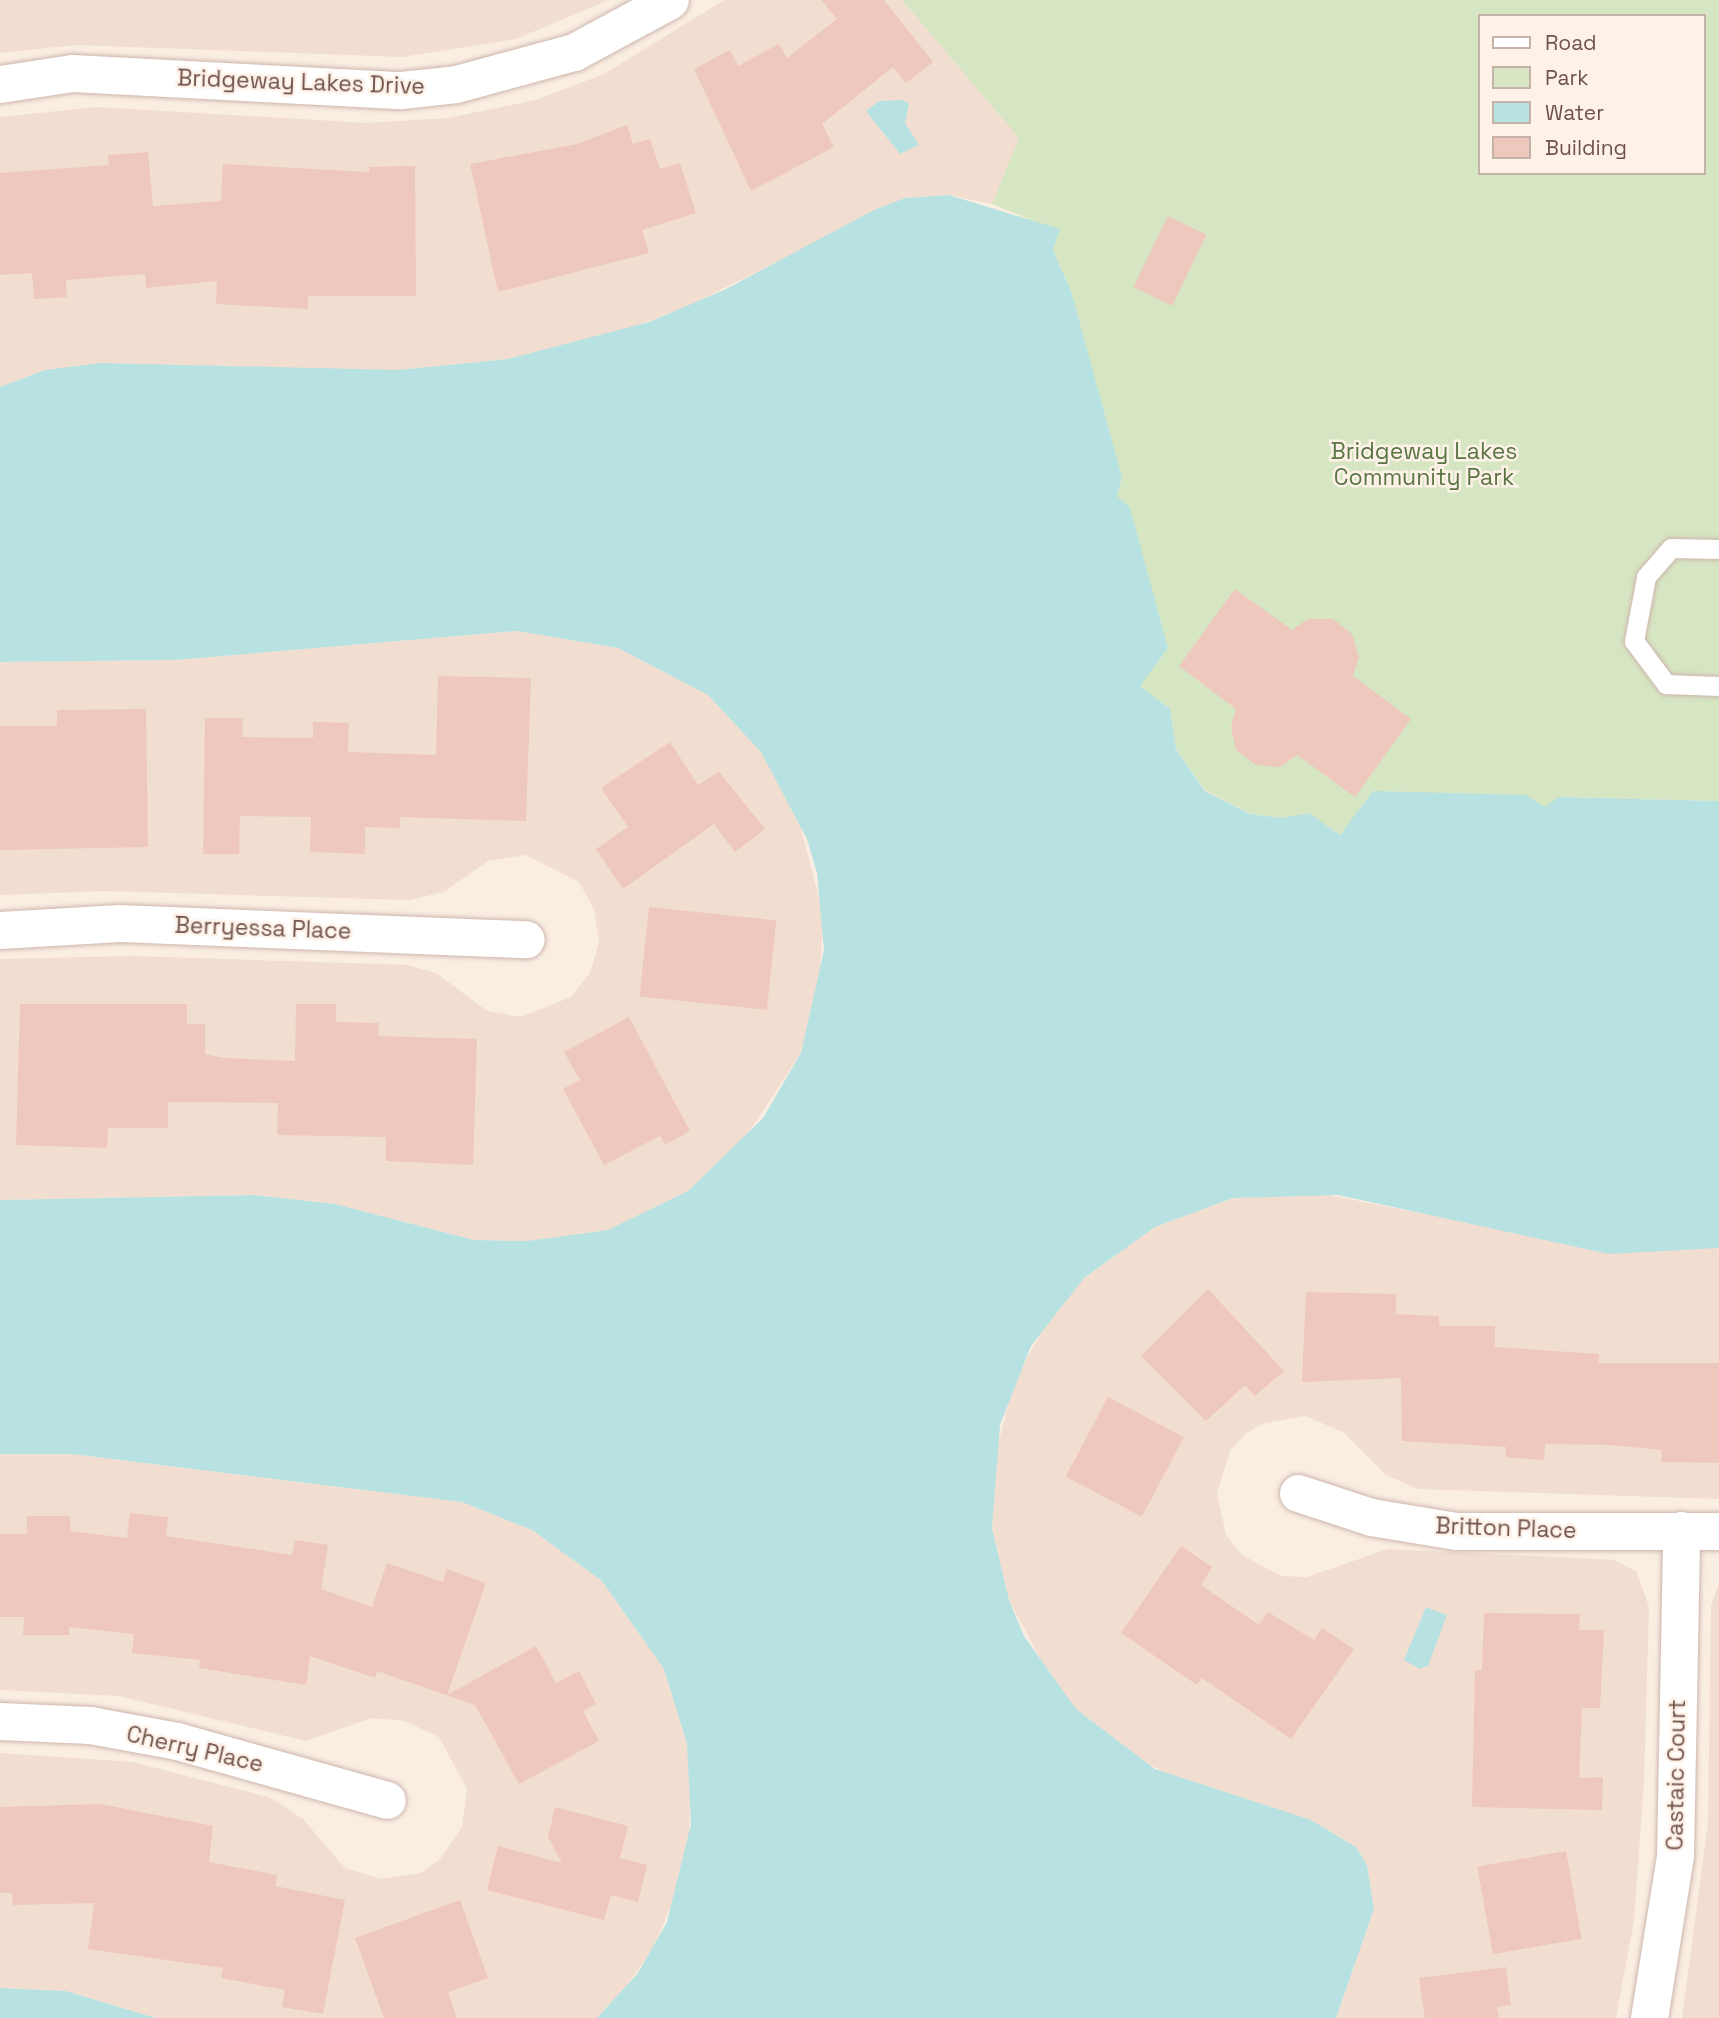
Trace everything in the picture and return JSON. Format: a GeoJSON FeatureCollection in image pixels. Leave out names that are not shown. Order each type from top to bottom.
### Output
{"type":"FeatureCollection","features":[{"type":"Feature","properties":{"kind":"street","name":"Bridgeway Lakes Drive"},"geometry":{"type":"LineString","coordinates":[[0,84],[72,73],[401,90],[456,84],[575,52],[670,0]]}},
{"type":"Feature","properties":{"kind":"street","name":"Berryessa Place"},"geometry":{"type":"LineString","coordinates":[[0,930],[120,923],[526,939]]}},
{"type":"Feature","properties":{"kind":"street","name":"Britton Place"},"geometry":{"type":"LineString","coordinates":[[1297,1493],[1371,1517],[1456,1531],[1719,1531]]}},
{"type":"Feature","properties":{"kind":"street","name":"Castaic Court"},"geometry":{"type":"LineString","coordinates":[[1649,2018],[1675,1856],[1681,1531]]}},
{"type":"Feature","properties":{"kind":"street","name":"Cherry Place"},"geometry":{"type":"LineString","coordinates":[[0,1721],[90,1726],[177,1741],[387,1800]]}},
{"type":"Feature","properties":{"kind":"lane"},"geometry":{"type":"LineString","coordinates":[[1719,549],[1671,548],[1646,577],[1634,640],[1666,684],[1719,686]]}},
{"type":"Feature","properties":{"kind":"shaded area"},"geometry":{"type":"Polygon","coordinates":[[[0,0],[609,0],[516,39],[403,57],[76,45],[0,53],[0,0]]]}},
{"type":"Feature","properties":{"kind":"shaded area"},"geometry":{"type":"Polygon","coordinates":[[[724,0],[902,0],[1020,138],[992,204],[949,195],[905,198],[686,307],[614,334],[508,359],[398,370],[46,370],[0,387],[0,117],[97,107],[367,123],[448,118],[536,100],[604,74],[724,0]]]}},
{"type":"Feature","properties":{"kind":"shaded area"},"geometry":{"type":"Polygon","coordinates":[[[517,631],[618,648],[708,695],[761,752],[796,810],[823,913],[820,980],[801,1053],[741,1144],[688,1191],[649,1214],[608,1230],[527,1241],[474,1240],[335,1204],[254,1195],[0,1200],[0,959],[132,956],[408,965],[436,973],[487,1011],[521,1017],[571,997],[590,973],[599,942],[594,909],[579,882],[526,855],[488,861],[444,892],[409,900],[105,891],[0,895],[0,662],[175,660],[517,631]]]}},
{"type":"Feature","properties":{"kind":"shaded area"},"geometry":{"type":"Polygon","coordinates":[[[1309,1191],[1505,1230],[1719,1248],[1719,1499],[1418,1489],[1386,1475],[1343,1432],[1305,1416],[1264,1423],[1245,1434],[1230,1451],[1217,1493],[1226,1535],[1242,1555],[1281,1576],[1307,1577],[1388,1549],[1614,1560],[1637,1572],[1649,1607],[1644,1782],[1634,1920],[1616,2018],[1336,2018],[1374,1909],[1367,1865],[1356,1847],[1311,1820],[1180,1781],[1131,1754],[1076,1709],[1050,1677],[1009,1600],[992,1528],[993,1465],[1014,1381],[1053,1312],[1084,1278],[1155,1227],[1233,1198],[1309,1191]]]}},
{"type":"Feature","properties":{"kind":"shaded area"},"geometry":{"type":"Polygon","coordinates":[[[0,1454],[72,1454],[462,1502],[532,1530],[602,1581],[664,1669],[687,1744],[691,1780],[688,1855],[678,1889],[652,1950],[618,1998],[597,2018],[156,2018],[66,1991],[0,1988],[0,1753],[133,1762],[271,1798],[303,1819],[345,1868],[381,1879],[421,1873],[440,1859],[462,1827],[467,1789],[439,1737],[405,1721],[371,1718],[306,1741],[119,1696],[0,1690],[0,1454]]]}},
{"type":"Feature","properties":{"kind":"shaded area"},"geometry":{"type":"Polygon","coordinates":[[[1719,1583],[1719,2018],[1682,2018],[1708,1822],[1711,1606],[1719,1583]]]}},
{"type":"Feature","properties":{"kind":"green space","name":"Bridgeway Lakes Community Park"},"geometry":{"type":"Polygon","coordinates":[[[902,0],[1719,0],[1719,801],[1560,797],[1545,807],[1531,801],[1340,835],[1309,813],[1282,818],[1250,814],[1205,790],[1176,749],[1170,709],[1140,686],[1124,505],[1117,496],[1071,291],[1053,250],[1027,218],[992,204],[1019,138],[902,0]]]}},
{"type":"Feature","properties":{"kind":"water"},"geometry":{"type":"Polygon","coordinates":[[[903,100],[909,104],[905,123],[919,145],[900,154],[866,111],[879,101],[903,100]]]}},
{"type":"Feature","properties":{"kind":"water"},"geometry":{"type":"Polygon","coordinates":[[[949,195],[1060,229],[1053,250],[1071,291],[1122,477],[1117,496],[1130,508],[1168,648],[1140,686],[1170,709],[1176,749],[1205,791],[1250,814],[1282,818],[1309,813],[1340,835],[1373,791],[1526,795],[1545,807],[1559,797],[1719,801],[1719,1248],[1609,1254],[1338,1195],[1233,1198],[1155,1227],[1084,1278],[1031,1346],[1000,1425],[992,1528],[1009,1600],[1024,1636],[1076,1709],[1155,1769],[1311,1820],[1356,1847],[1367,1865],[1374,1909],[1336,2018],[597,2018],[638,1973],[667,1922],[691,1824],[687,1744],[664,1669],[602,1581],[532,1530],[462,1502],[72,1454],[0,1454],[0,1200],[254,1195],[335,1204],[474,1240],[527,1241],[608,1230],[688,1191],[763,1118],[801,1053],[824,950],[817,873],[807,839],[761,752],[708,695],[618,648],[517,631],[175,660],[0,662],[0,387],[45,370],[100,363],[398,370],[508,359],[649,322],[724,290],[874,210],[905,198],[949,195]]]}},
{"type":"Feature","properties":{"kind":"water"},"geometry":{"type":"Polygon","coordinates":[[[1426,1607],[1447,1615],[1428,1666],[1420,1669],[1404,1660],[1426,1607]]]}},
{"type":"Feature","properties":{"kind":"water"},"geometry":{"type":"Polygon","coordinates":[[[0,1988],[66,1991],[156,2018],[0,2018],[0,1988]]]}},
{"type":"Feature","properties":{"kind":"building"},"geometry":{"type":"Polygon","coordinates":[[[821,0],[884,0],[933,62],[906,83],[893,67],[822,124],[834,147],[751,191],[694,69],[730,50],[738,66],[779,44],[787,58],[837,19],[821,0]]]}},
{"type":"Feature","properties":{"kind":"building"},"geometry":{"type":"Polygon","coordinates":[[[627,125],[633,144],[650,139],[660,169],[680,163],[696,213],[642,230],[649,253],[498,292],[470,164],[577,144],[627,125]]]}},
{"type":"Feature","properties":{"kind":"building"},"geometry":{"type":"Polygon","coordinates":[[[148,152],[153,206],[221,201],[223,164],[369,172],[369,167],[415,166],[416,296],[308,296],[308,309],[216,304],[217,281],[146,288],[145,274],[66,280],[67,297],[34,299],[32,273],[0,275],[0,173],[109,165],[108,155],[148,152]]]}},
{"type":"Feature","properties":{"kind":"building"},"geometry":{"type":"Polygon","coordinates":[[[1168,216],[1207,235],[1172,306],[1133,287],[1168,216]]]}},
{"type":"Feature","properties":{"kind":"building"},"geometry":{"type":"Polygon","coordinates":[[[1235,589],[1292,630],[1308,619],[1333,619],[1352,634],[1359,657],[1353,676],[1411,719],[1355,797],[1297,755],[1280,767],[1256,765],[1236,750],[1231,727],[1236,709],[1179,666],[1235,589]]]}},
{"type":"Feature","properties":{"kind":"building"},"geometry":{"type":"Polygon","coordinates":[[[438,676],[531,678],[526,821],[400,817],[400,828],[365,827],[365,854],[310,852],[311,817],[240,816],[239,854],[203,854],[205,718],[243,718],[242,737],[313,738],[313,722],[349,723],[348,752],[436,755],[438,676]]]}},
{"type":"Feature","properties":{"kind":"building"},"geometry":{"type":"Polygon","coordinates":[[[146,709],[148,847],[0,850],[0,726],[57,726],[57,710],[146,709]]]}},
{"type":"Feature","properties":{"kind":"building"},"geometry":{"type":"Polygon","coordinates":[[[670,742],[698,785],[719,772],[765,829],[735,852],[714,824],[623,889],[596,849],[628,827],[601,788],[670,742]]]}},
{"type":"Feature","properties":{"kind":"building"},"geometry":{"type":"Polygon","coordinates":[[[649,907],[776,920],[767,1010],[640,997],[649,907]]]}},
{"type":"Feature","properties":{"kind":"building"},"geometry":{"type":"Polygon","coordinates":[[[20,1004],[187,1004],[187,1024],[205,1024],[205,1054],[225,1058],[295,1061],[296,1004],[336,1004],[336,1022],[379,1023],[378,1036],[477,1039],[473,1165],[386,1161],[386,1137],[277,1135],[278,1103],[168,1102],[168,1128],[108,1128],[107,1148],[16,1145],[20,1004]]]}},
{"type":"Feature","properties":{"kind":"building"},"geometry":{"type":"Polygon","coordinates":[[[629,1017],[690,1131],[665,1145],[660,1136],[604,1165],[563,1089],[580,1080],[564,1052],[629,1017]]]}},
{"type":"Feature","properties":{"kind":"building"},"geometry":{"type":"Polygon","coordinates":[[[1208,1289],[1284,1371],[1255,1396],[1245,1385],[1206,1421],[1141,1356],[1208,1289]]]}},
{"type":"Feature","properties":{"kind":"building"},"geometry":{"type":"Polygon","coordinates":[[[1306,1292],[1396,1294],[1396,1314],[1439,1316],[1439,1326],[1495,1326],[1495,1347],[1599,1354],[1599,1363],[1719,1363],[1719,1463],[1661,1462],[1662,1450],[1610,1445],[1545,1444],[1544,1460],[1506,1457],[1506,1447],[1402,1441],[1401,1378],[1302,1382],[1306,1292]]]}},
{"type":"Feature","properties":{"kind":"building"},"geometry":{"type":"Polygon","coordinates":[[[1108,1397],[1184,1437],[1142,1517],[1066,1476],[1108,1397]]]}},
{"type":"Feature","properties":{"kind":"building"},"geometry":{"type":"Polygon","coordinates":[[[130,1513],[168,1517],[166,1536],[292,1555],[295,1540],[328,1545],[321,1589],[372,1607],[387,1563],[443,1582],[447,1569],[486,1583],[447,1695],[536,1646],[556,1683],[579,1671],[596,1704],[583,1711],[599,1741],[519,1784],[475,1705],[377,1671],[375,1678],[310,1656],[306,1685],[199,1668],[200,1660],[132,1653],[134,1634],[69,1627],[69,1635],[23,1635],[24,1617],[0,1617],[0,1534],[27,1534],[27,1516],[70,1516],[70,1531],[127,1538],[130,1513]]]}},
{"type":"Feature","properties":{"kind":"building"},"geometry":{"type":"Polygon","coordinates":[[[1181,1546],[1212,1567],[1201,1585],[1259,1625],[1268,1612],[1314,1640],[1322,1628],[1354,1649],[1291,1739],[1202,1678],[1197,1685],[1121,1633],[1181,1546]]]}},
{"type":"Feature","properties":{"kind":"building"},"geometry":{"type":"Polygon","coordinates":[[[1484,1613],[1580,1614],[1579,1630],[1604,1630],[1600,1708],[1582,1708],[1579,1778],[1603,1777],[1602,1810],[1472,1807],[1475,1670],[1482,1670],[1484,1613]]]}},
{"type":"Feature","properties":{"kind":"building"},"geometry":{"type":"Polygon","coordinates":[[[100,1804],[213,1826],[209,1862],[277,1875],[275,1886],[345,1900],[323,2014],[282,2007],[285,1990],[221,1978],[223,1968],[88,1949],[94,1903],[13,1905],[12,1893],[0,1893],[0,1807],[100,1804]]]}},
{"type":"Feature","properties":{"kind":"building"},"geometry":{"type":"Polygon","coordinates":[[[555,1807],[628,1826],[620,1858],[647,1865],[638,1902],[611,1895],[604,1920],[487,1890],[498,1846],[562,1863],[548,1837],[555,1807]]]}},
{"type":"Feature","properties":{"kind":"building"},"geometry":{"type":"Polygon","coordinates":[[[1566,1851],[1581,1939],[1493,1954],[1477,1867],[1566,1851]]]}},
{"type":"Feature","properties":{"kind":"building"},"geometry":{"type":"Polygon","coordinates":[[[460,1900],[488,1978],[448,1992],[457,2018],[384,2018],[355,1938],[460,1900]]]}},
{"type":"Feature","properties":{"kind":"building"},"geometry":{"type":"Polygon","coordinates":[[[1506,1967],[1511,2005],[1497,2007],[1499,2018],[1425,2018],[1419,1978],[1506,1967]]]}}]}
